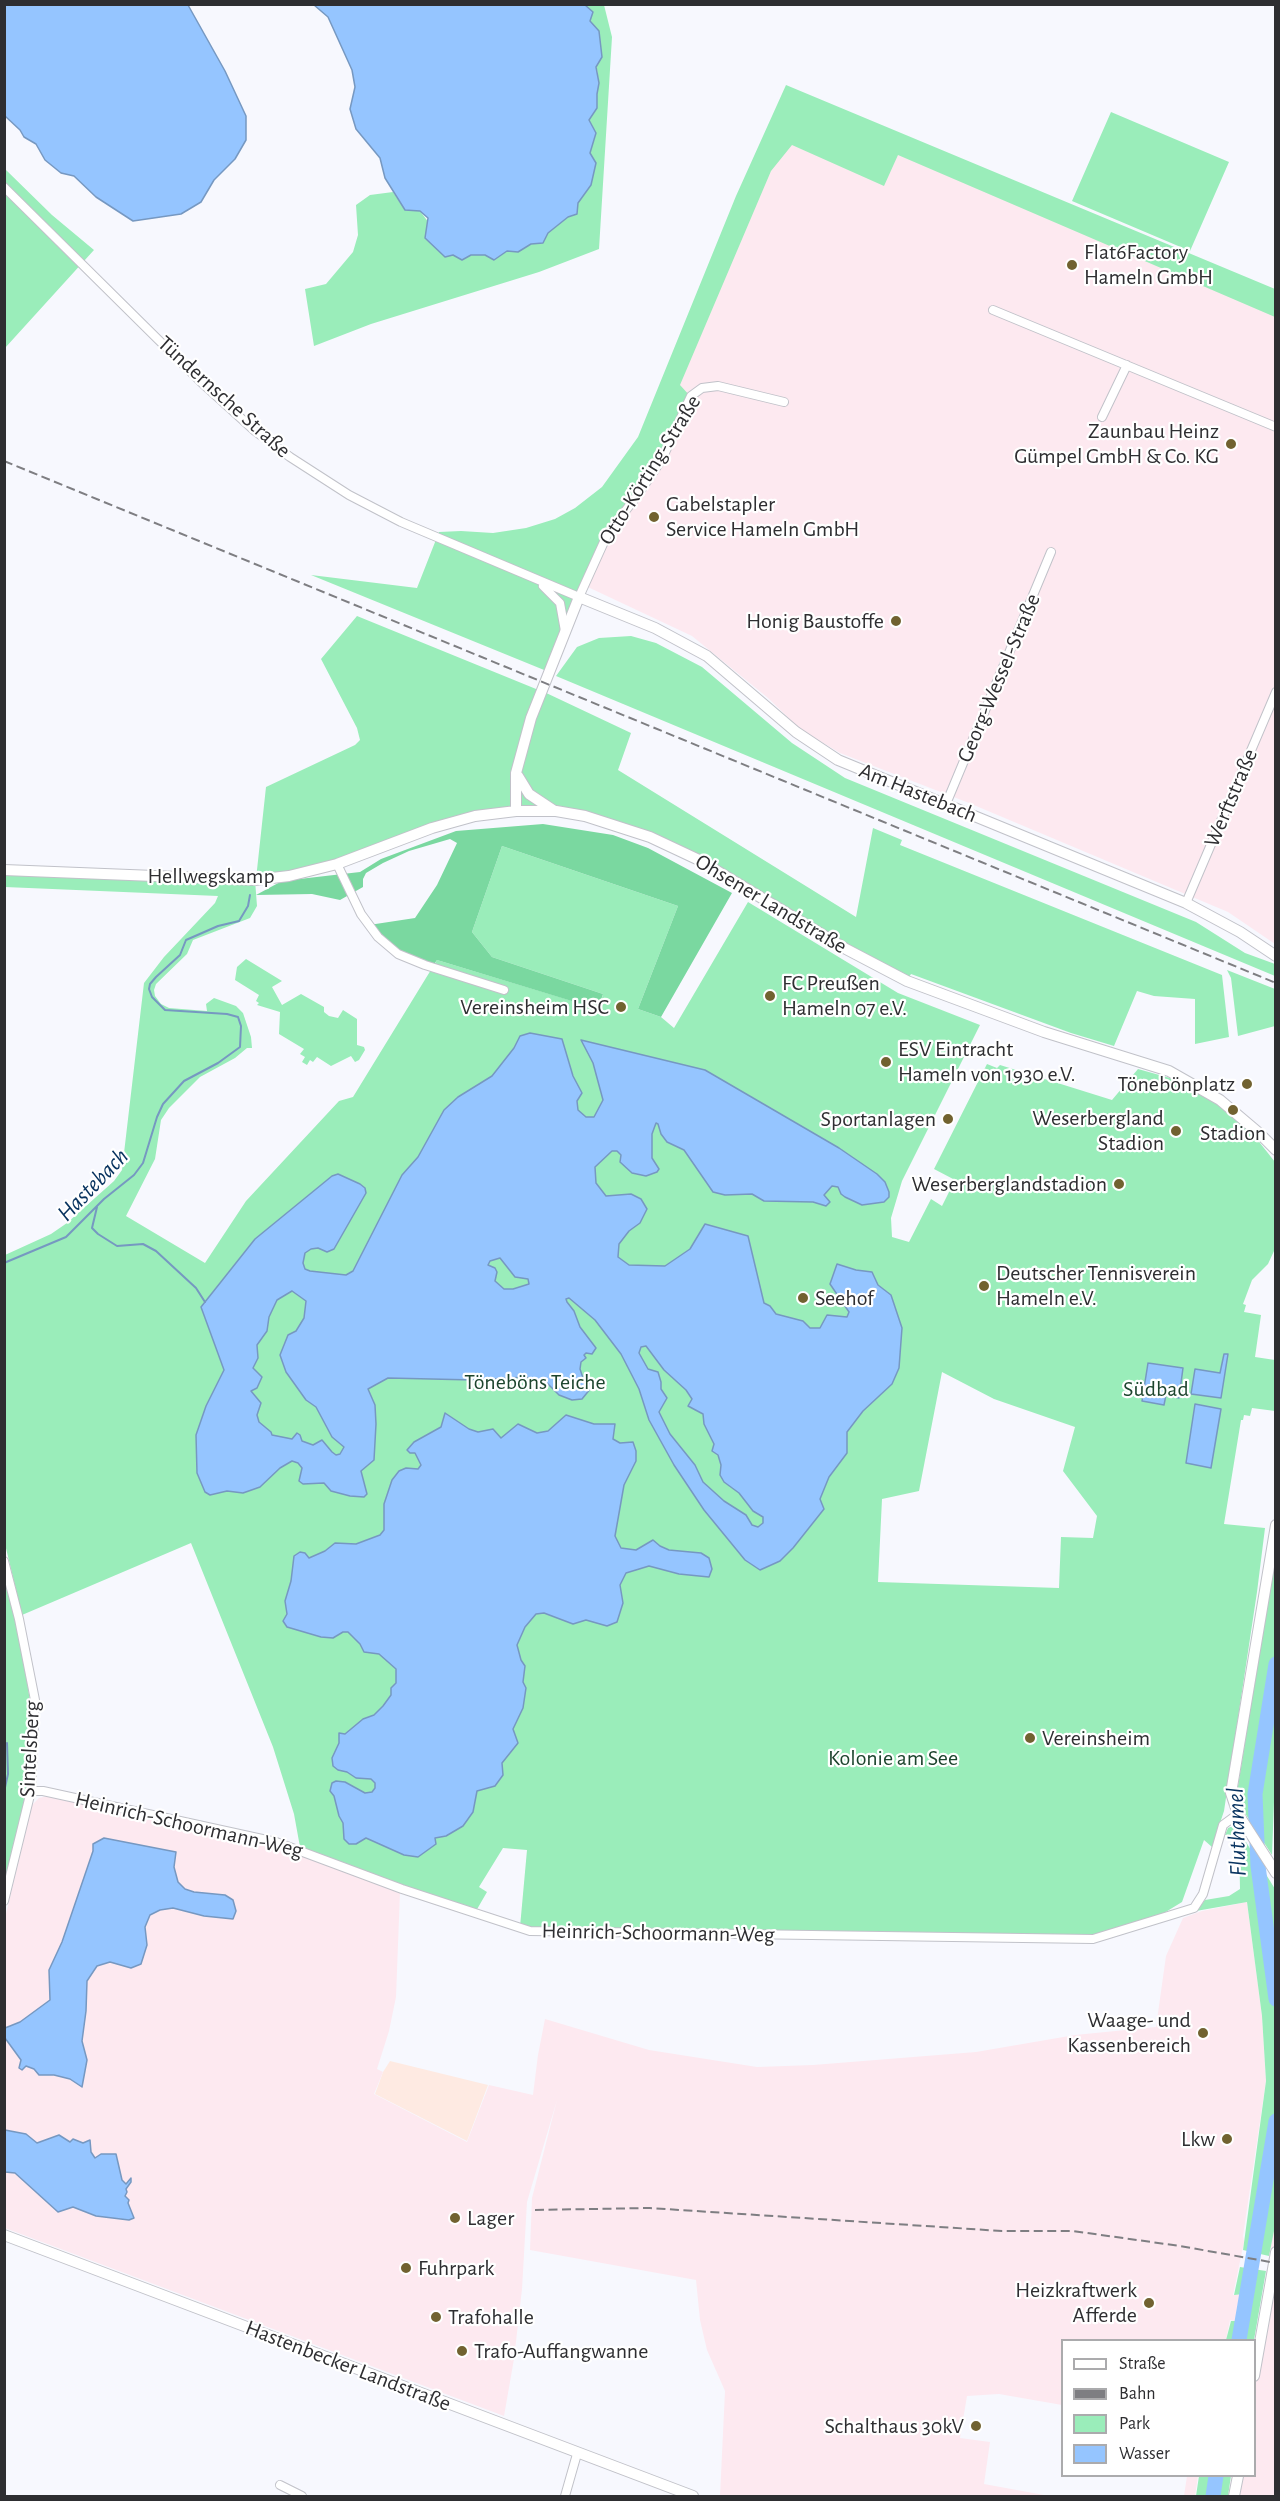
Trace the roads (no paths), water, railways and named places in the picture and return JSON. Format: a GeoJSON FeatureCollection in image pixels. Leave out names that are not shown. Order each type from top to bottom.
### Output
{"type":"FeatureCollection","features":[{"type":"Feature","properties":{"kind":"main road"},"geometry":{"type":"LineString","coordinates":[[516,811],[516,773],[531,718],[579,597]]}},
{"type":"Feature","properties":{"kind":"main road","name":"Am Hastebach"},"geometry":{"type":"LineString","coordinates":[[579,597],[655,628],[707,656],[796,732],[838,760],[1186,903],[1240,932],[1275,956]]}},
{"type":"Feature","properties":{"kind":"main road"},"geometry":{"type":"LineString","coordinates":[[516,773],[529,794],[556,811]]}},
{"type":"Feature","properties":{"kind":"main road","name":"Hellwegskamp"},"geometry":{"type":"LineString","coordinates":[[4,870],[255,880],[289,876],[337,864],[432,828],[475,816],[516,811],[556,811]]}},
{"type":"Feature","properties":{"kind":"main road","name":"Ohsener Landstraße"},"geometry":{"type":"LineString","coordinates":[[556,811],[585,816],[650,837],[720,872],[846,949],[897,976],[991,1013],[1169,1071],[1227,1105],[1275,1150]]}},
{"type":"Feature","properties":{"kind":"main road"},"geometry":{"type":"LineString","coordinates":[[1275,1525],[1231,1793],[1238,1814],[1275,1873]]}},
{"type":"Feature","properties":{"kind":"main road","name":"Hastenbecker Landstraße"},"geometry":{"type":"LineString","coordinates":[[4,2235],[577,2454],[693,2496]]}},
{"type":"Feature","properties":{"kind":"main road"},"geometry":{"type":"LineString","coordinates":[[1256,2364],[1275,2252]]}},
{"type":"Feature","properties":{"kind":"main road"},"geometry":{"type":"LineString","coordinates":[[1234,2496],[1238,2477]]}},
{"type":"Feature","properties":{"kind":"street","name":"Tündernsche Straße"},"geometry":{"type":"LineString","coordinates":[[4,187],[201,382],[255,431],[290,457],[349,495],[401,522],[579,597]]}},
{"type":"Feature","properties":{"kind":"street"},"geometry":{"type":"LineString","coordinates":[[993,310],[1275,427]]}},
{"type":"Feature","properties":{"kind":"street"},"geometry":{"type":"LineString","coordinates":[[1102,417],[1127,365]]}},
{"type":"Feature","properties":{"kind":"street","name":"Otto-Körting-Straße"},"geometry":{"type":"LineString","coordinates":[[579,597],[608,533],[662,459],[691,396],[702,388],[718,386],[784,402]]}},
{"type":"Feature","properties":{"kind":"street","name":"Georg-Wessel-Straße"},"geometry":{"type":"LineString","coordinates":[[946,804],[1051,552]]}},
{"type":"Feature","properties":{"kind":"street"},"geometry":{"type":"LineString","coordinates":[[534,578],[560,603],[566,631]]}},
{"type":"Feature","properties":{"kind":"street","name":"Werftstraße"},"geometry":{"type":"LineString","coordinates":[[1186,903],[1275,692]]}},
{"type":"Feature","properties":{"kind":"street"},"geometry":{"type":"LineString","coordinates":[[337,864],[361,914],[378,938],[398,954],[504,990]]}},
{"type":"Feature","properties":{"kind":"street","name":"Sintelsberg"},"geometry":{"type":"LineString","coordinates":[[4,1561],[19,1619],[35,1700],[31,1791],[4,1901]]}},
{"type":"Feature","properties":{"kind":"street","name":"Heinrich-Schoormann-Weg"},"geometry":{"type":"LineString","coordinates":[[31,1791],[43,1791],[276,1842],[402,1889],[530,1931],[1093,1939],[1194,1908],[1203,1894],[1223,1825],[1238,1814]]}},
{"type":"Feature","properties":{"kind":"street"},"geometry":{"type":"LineString","coordinates":[[565,2496],[577,2454]]}},
{"type":"Feature","properties":{"kind":"street"},"geometry":{"type":"LineString","coordinates":[[280,2485],[302,2496]]}},
{"type":"Feature","properties":{"kind":"water"},"geometry":{"type":"Polygon","coordinates":[[[4,5],[188,5],[225,71],[246,116],[246,140],[235,159],[214,180],[201,202],[181,214],[133,221],[96,197],[74,176],[61,173],[45,160],[36,144],[24,137],[5,116],[4,5]]]}},
{"type":"Feature","properties":{"kind":"water"},"geometry":{"type":"Polygon","coordinates":[[[314,5],[585,5],[593,12],[590,21],[599,31],[602,57],[596,67],[599,83],[597,108],[589,120],[596,133],[590,153],[596,163],[591,185],[578,203],[577,214],[568,217],[548,233],[543,243],[531,244],[518,252],[507,251],[494,260],[485,255],[471,255],[462,260],[453,255],[445,257],[425,238],[428,218],[420,211],[405,210],[385,178],[380,158],[356,129],[350,109],[355,87],[352,70],[328,17],[314,5]]]}},
{"type":"Feature","properties":{"kind":"water","name":"Töneböns Teiche"},"geometry":{"type":"Polygon","coordinates":[[[530,1033],[562,1039],[573,1076],[582,1093],[577,1101],[578,1110],[586,1117],[594,1117],[603,1100],[593,1063],[581,1040],[705,1070],[839,1148],[885,1182],[889,1197],[884,1202],[862,1205],[841,1194],[838,1187],[832,1186],[824,1195],[830,1202],[826,1206],[813,1202],[764,1201],[752,1194],[725,1195],[713,1192],[684,1150],[667,1142],[656,1123],[652,1134],[652,1158],[659,1169],[657,1172],[646,1176],[632,1173],[620,1162],[621,1155],[617,1151],[612,1151],[595,1167],[596,1183],[606,1196],[631,1194],[641,1199],[647,1209],[640,1223],[629,1231],[619,1244],[618,1257],[629,1265],[665,1266],[690,1249],[705,1224],[748,1236],[764,1303],[770,1306],[776,1314],[803,1321],[810,1328],[820,1328],[827,1315],[847,1317],[849,1312],[830,1284],[837,1264],[872,1272],[878,1285],[891,1295],[902,1328],[899,1368],[892,1384],[863,1411],[847,1432],[847,1453],[829,1477],[820,1499],[824,1509],[780,1561],[760,1570],[745,1560],[704,1510],[674,1465],[649,1420],[639,1389],[621,1354],[595,1320],[569,1298],[566,1299],[567,1302],[574,1311],[580,1327],[596,1348],[592,1354],[586,1353],[584,1355],[586,1358],[581,1362],[580,1369],[583,1378],[590,1383],[591,1388],[582,1399],[572,1400],[559,1395],[547,1383],[526,1377],[474,1380],[388,1378],[368,1389],[375,1405],[376,1424],[374,1460],[361,1471],[367,1494],[364,1497],[331,1491],[324,1483],[303,1484],[299,1481],[302,1468],[298,1463],[292,1461],[280,1468],[260,1487],[243,1493],[227,1491],[210,1495],[205,1492],[197,1473],[196,1435],[206,1406],[224,1370],[201,1307],[255,1239],[332,1176],[338,1174],[360,1184],[365,1188],[366,1193],[334,1249],[327,1252],[318,1248],[311,1249],[305,1253],[303,1263],[305,1269],[310,1271],[346,1275],[353,1271],[402,1175],[418,1157],[444,1110],[458,1097],[492,1076],[514,1048],[520,1036],[530,1033]],[[500,1258],[490,1261],[488,1265],[495,1268],[497,1272],[495,1281],[504,1289],[529,1284],[528,1279],[515,1277],[500,1258]],[[292,1291],[277,1300],[269,1317],[267,1331],[257,1345],[258,1358],[253,1368],[262,1377],[257,1388],[251,1391],[261,1403],[257,1415],[259,1422],[272,1435],[292,1439],[297,1433],[302,1441],[313,1445],[322,1440],[332,1452],[336,1455],[340,1454],[344,1447],[332,1437],[316,1407],[306,1400],[286,1372],[280,1355],[288,1335],[296,1331],[304,1318],[306,1301],[292,1291]],[[646,1346],[641,1347],[639,1353],[648,1369],[658,1372],[661,1389],[667,1398],[659,1412],[670,1434],[695,1465],[703,1482],[724,1501],[746,1515],[752,1525],[758,1527],[763,1523],[763,1517],[753,1511],[739,1493],[724,1482],[720,1475],[721,1465],[718,1455],[712,1451],[714,1444],[704,1424],[703,1414],[688,1406],[692,1399],[686,1390],[664,1370],[646,1346]]]}},
{"type":"Feature","properties":{"kind":"water"},"geometry":{"type":"Polygon","coordinates":[[[1224,1354],[1228,1354],[1221,1398],[1191,1394],[1195,1369],[1220,1373],[1224,1354]]]}},
{"type":"Feature","properties":{"kind":"water"},"geometry":{"type":"Polygon","coordinates":[[[1148,1363],[1183,1368],[1179,1398],[1166,1395],[1164,1405],[1142,1401],[1148,1363]]]}},
{"type":"Feature","properties":{"kind":"water"},"geometry":{"type":"Polygon","coordinates":[[[1195,1404],[1221,1409],[1211,1468],[1186,1463],[1195,1404]]]}},
{"type":"Feature","properties":{"kind":"water","name":"Töneböns Teiche"},"geometry":{"type":"Polygon","coordinates":[[[445,1413],[469,1429],[478,1432],[493,1429],[501,1438],[518,1424],[537,1433],[548,1431],[566,1415],[594,1424],[615,1424],[613,1439],[620,1443],[633,1442],[636,1451],[636,1461],[624,1485],[615,1536],[621,1548],[636,1550],[653,1540],[669,1550],[701,1553],[709,1558],[712,1569],[709,1577],[679,1574],[649,1566],[626,1573],[620,1585],[623,1603],[617,1622],[607,1626],[586,1620],[573,1624],[544,1613],[536,1614],[525,1627],[517,1645],[525,1666],[523,1682],[526,1688],[523,1708],[513,1729],[518,1743],[502,1763],[503,1775],[495,1786],[477,1791],[473,1812],[463,1826],[446,1836],[435,1838],[436,1844],[418,1857],[404,1855],[366,1838],[356,1844],[349,1844],[344,1839],[343,1823],[334,1796],[330,1791],[332,1783],[336,1781],[345,1782],[365,1793],[372,1792],[375,1788],[375,1783],[371,1779],[356,1778],[347,1772],[338,1770],[333,1766],[332,1758],[339,1743],[339,1733],[345,1734],[363,1719],[374,1715],[391,1695],[391,1688],[396,1683],[396,1669],[379,1654],[364,1652],[360,1644],[348,1632],[343,1632],[333,1638],[321,1637],[287,1627],[283,1621],[287,1614],[285,1601],[291,1581],[294,1556],[300,1552],[305,1553],[309,1558],[325,1551],[335,1543],[356,1544],[380,1535],[384,1530],[384,1504],[392,1480],[399,1471],[406,1468],[418,1469],[421,1465],[415,1453],[407,1450],[414,1442],[441,1427],[445,1413]]]}},
{"type":"Feature","properties":{"kind":"water"},"geometry":{"type":"Polygon","coordinates":[[[104,1838],[176,1852],[174,1867],[178,1882],[185,1889],[225,1895],[233,1900],[236,1911],[233,1919],[204,1916],[173,1908],[160,1910],[150,1915],[145,1927],[147,1945],[141,1964],[131,1968],[110,1962],[97,1966],[87,1981],[82,2041],[87,2060],[82,2087],[70,2079],[54,2075],[39,2075],[34,2069],[26,2066],[22,2070],[19,2068],[21,2060],[5,2038],[5,2028],[20,2022],[50,2000],[49,1970],[62,1942],[93,1851],[93,1844],[104,1838]]]}},
{"type":"Feature","properties":{"kind":"water"},"geometry":{"type":"Polygon","coordinates":[[[5,2130],[26,2134],[37,2143],[59,2135],[70,2142],[73,2139],[83,2143],[90,2140],[91,2152],[95,2158],[101,2154],[116,2154],[122,2180],[126,2184],[131,2178],[125,2196],[129,2200],[134,2218],[129,2220],[96,2216],[73,2207],[58,2212],[15,2173],[5,2172],[5,2130]]]}},
{"type":"Feature","properties":{"kind":"waterway","name":"Hastebach"},"geometry":{"type":"LineString","coordinates":[[4,1263],[66,1237],[104,1199],[134,1175],[143,1163],[163,1104],[184,1081],[218,1063],[240,1047],[241,1026],[238,1017],[227,1014],[165,1010],[152,997],[149,989],[156,977],[180,955],[186,940],[218,926],[239,921],[248,906],[250,895]]}},
{"type":"Feature","properties":{"kind":"waterway"},"geometry":{"type":"LineString","coordinates":[[97,1207],[92,1228],[98,1234],[117,1246],[143,1244],[156,1251],[196,1288],[205,1302]]}},
{"type":"Feature","properties":{"kind":"waterway"},"geometry":{"type":"LineString","coordinates":[[4,1654],[5,1707]]}},
{"type":"Feature","properties":{"kind":"waterway","name":"Fluthamel"},"geometry":{"type":"LineString","coordinates":[[1276,1664],[1255,1794],[1258,1866],[1276,1999]]}},
{"type":"Feature","properties":{"kind":"waterway"},"geometry":{"type":"LineString","coordinates":[[4,1792],[8,1774],[7,1743]]}},
{"type":"Feature","properties":{"kind":"waterway","name":"Fluthamel"},"geometry":{"type":"LineString","coordinates":[[1239,2339],[1276,2121]]}},
{"type":"Feature","properties":{"kind":"waterway","name":"Fluthamel"},"geometry":{"type":"LineString","coordinates":[[1213,2496],[1216,2477]]}},
{"type":"Feature","properties":{"kind":"railway"},"geometry":{"type":"LineString","coordinates":[[4,461],[1276,983]]}},
{"type":"Feature","properties":{"kind":"railway"},"geometry":{"type":"LineString","coordinates":[[535,2210],[650,2208],[1002,2231],[1073,2231],[1180,2246],[1276,2263]]}},
{"type":"Feature","properties":{"kind":"place","name":"Flat6Factory Hameln GmbH"},"geometry":{"type":"Point","coordinates":[1072,265]}},
{"type":"Feature","properties":{"kind":"place","name":"Zaunbau Heinz Gümpel GmbH & Co. KG"},"geometry":{"type":"Point","coordinates":[1231,444]}},
{"type":"Feature","properties":{"kind":"place","name":"Gabelstapler Service Hameln GmbH"},"geometry":{"type":"Point","coordinates":[654,517]}},
{"type":"Feature","properties":{"kind":"place","name":"Honig Baustoffe"},"geometry":{"type":"Point","coordinates":[896,621]}},
{"type":"Feature","properties":{"kind":"place","name":"FC Preußen Hameln 07 e.V."},"geometry":{"type":"Point","coordinates":[770,996]}},
{"type":"Feature","properties":{"kind":"place","name":"Vereinsheim HSC"},"geometry":{"type":"Point","coordinates":[621,1007]}},
{"type":"Feature","properties":{"kind":"place","name":"ESV Eintracht Hameln von 1930 e.V."},"geometry":{"type":"Point","coordinates":[886,1062]}},
{"type":"Feature","properties":{"kind":"place","name":"Tönebönplatz"},"geometry":{"type":"Point","coordinates":[1247,1084]}},
{"type":"Feature","properties":{"kind":"place","name":"Stadion"},"geometry":{"type":"Point","coordinates":[1233,1110]}},
{"type":"Feature","properties":{"kind":"place","name":"Sportanlagen"},"geometry":{"type":"Point","coordinates":[948,1119]}},
{"type":"Feature","properties":{"kind":"place","name":"Weserbergland Stadion"},"geometry":{"type":"Point","coordinates":[1176,1131]}},
{"type":"Feature","properties":{"kind":"place","name":"Weserberglandstadion"},"geometry":{"type":"Point","coordinates":[1119,1184]}},
{"type":"Feature","properties":{"kind":"place","name":"Deutscher Tennisverein Hameln e.V."},"geometry":{"type":"Point","coordinates":[984,1286]}},
{"type":"Feature","properties":{"kind":"place","name":"Seehof"},"geometry":{"type":"Point","coordinates":[803,1298]}},
{"type":"Feature","properties":{"kind":"place","name":"Vereinsheim"},"geometry":{"type":"Point","coordinates":[1030,1738]}},
{"type":"Feature","properties":{"kind":"place","name":"Waage- und Kassenbereich"},"geometry":{"type":"Point","coordinates":[1203,2033]}},
{"type":"Feature","properties":{"kind":"place","name":"Lkw"},"geometry":{"type":"Point","coordinates":[1227,2139]}},
{"type":"Feature","properties":{"kind":"place","name":"Lager"},"geometry":{"type":"Point","coordinates":[455,2218]}},
{"type":"Feature","properties":{"kind":"place","name":"Fuhrpark"},"geometry":{"type":"Point","coordinates":[406,2268]}},
{"type":"Feature","properties":{"kind":"place","name":"Heizkraftwerk Afferde"},"geometry":{"type":"Point","coordinates":[1149,2303]}},
{"type":"Feature","properties":{"kind":"place","name":"Trafohalle"},"geometry":{"type":"Point","coordinates":[436,2317]}},
{"type":"Feature","properties":{"kind":"place","name":"Trafo-Auffangwanne"},"geometry":{"type":"Point","coordinates":[462,2351]}},
{"type":"Feature","properties":{"kind":"place","name":"Schalthaus 30kV"},"geometry":{"type":"Point","coordinates":[976,2426]}},
{"type":"Feature","properties":{"kind":"park label","name":"Südbad"},"geometry":{"type":"Point","coordinates":[1156,1389]}},
{"type":"Feature","properties":{"kind":"park label","name":"Kolonie am See"},"geometry":{"type":"Point","coordinates":[893,1758]}}]}
